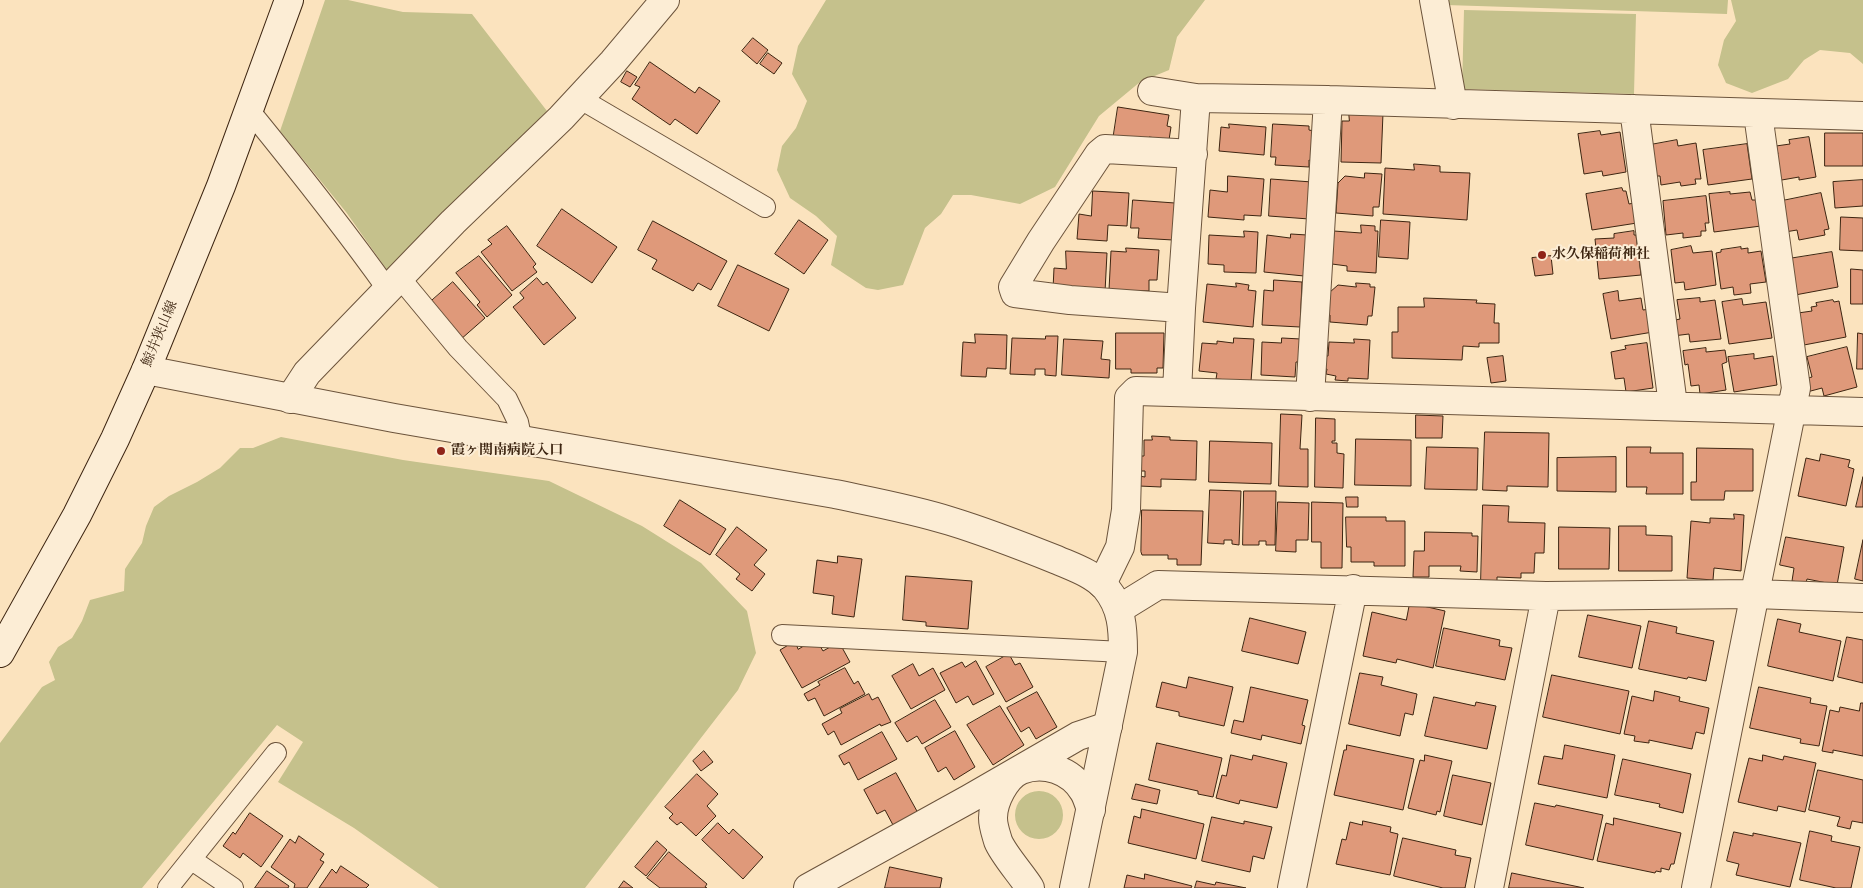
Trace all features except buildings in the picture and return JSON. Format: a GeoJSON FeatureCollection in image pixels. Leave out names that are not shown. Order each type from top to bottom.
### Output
{"type":"FeatureCollection","features":[{"type":"Feature","properties":{"kind":"street","name":"鯨井狭山線"},"geometry":{"type":"LineString","coordinates":[[0,653],[81,506],[115,439],[146,370],[217,196],[288,0]]}},
{"type":"Feature","properties":{"kind":"street"},"geometry":{"type":"LineString","coordinates":[[290,399],[307,373],[453,222],[561,118],[613,62],[665,0]]}},
{"type":"Feature","properties":{"kind":"street"},"geometry":{"type":"LineString","coordinates":[[1434,0],[1453,104]]}},
{"type":"Feature","properties":{"kind":"street"},"geometry":{"type":"LineString","coordinates":[[1152,91],[1196,98],[1328,100],[1863,116]]}},
{"type":"Feature","properties":{"kind":"street"},"geometry":{"type":"LineString","coordinates":[[1177,392],[1196,98]]}},
{"type":"Feature","properties":{"kind":"street"},"geometry":{"type":"LineString","coordinates":[[1310,397],[1328,100]]}},
{"type":"Feature","properties":{"kind":"street"},"geometry":{"type":"LineString","coordinates":[[1634,109],[1673,405]]}},
{"type":"Feature","properties":{"kind":"street"},"geometry":{"type":"LineString","coordinates":[[1696,888],[1796,388],[1758,114]]}},
{"type":"Feature","properties":{"kind":"street"},"geometry":{"type":"LineString","coordinates":[[1181,308],[1016,294],[1013,287],[1099,154],[1105,149],[1193,154]]}},
{"type":"Feature","properties":{"kind":"street"},"geometry":{"type":"LineString","coordinates":[[146,370],[290,399],[886,504],[950,521],[1084,572],[1102,584],[1119,609],[1123,628],[1123,652],[1074,888]]}},
{"type":"Feature","properties":{"kind":"street"},"geometry":{"type":"LineString","coordinates":[[1102,584],[1120,547],[1126,510],[1129,398],[1136,391],[1673,405],[1792,411],[1863,412]]}},
{"type":"Feature","properties":{"kind":"street"},"geometry":{"type":"LineString","coordinates":[[1119,609],[1158,585],[1546,596],[1756,594],[1863,598]]}},
{"type":"Feature","properties":{"kind":"street"},"geometry":{"type":"LineString","coordinates":[[1292,888],[1352,589]]}},
{"type":"Feature","properties":{"kind":"street"},"geometry":{"type":"LineString","coordinates":[[1488,888],[1546,596]]}},
{"type":"Feature","properties":{"kind":"street"},"geometry":{"type":"LineString","coordinates":[[808,888],[848,876],[969,799],[1078,736],[1108,726]]}},
{"type":"Feature","properties":{"kind":"street"},"geometry":{"type":"LineString","coordinates":[[999,843],[993,819],[996,801],[1008,781],[1019,771],[1040,766],[1058,769],[1072,778],[1084,792],[1091,810]]}},
{"type":"Feature","properties":{"kind":"street"},"geometry":{"type":"LineString","coordinates":[[969,799],[1030,888]]}},
{"type":"Feature","properties":{"kind":"lane"},"geometry":{"type":"LineString","coordinates":[[579,98],[766,207]]}},
{"type":"Feature","properties":{"kind":"lane"},"geometry":{"type":"LineString","coordinates":[[249,110],[354,241],[507,399],[518,422],[522,441]]}},
{"type":"Feature","properties":{"kind":"lane"},"geometry":{"type":"LineString","coordinates":[[782,635],[1123,652]]}},
{"type":"Feature","properties":{"kind":"lane"},"geometry":{"type":"LineString","coordinates":[[168,888],[276,753]]}},
{"type":"Feature","properties":{"kind":"lane"},"geometry":{"type":"LineString","coordinates":[[192,860],[233,888]]}},
{"type":"Feature","properties":{"kind":"shaded area"},"geometry":{"type":"Polygon","coordinates":[[[325,0],[348,0],[403,12],[472,14],[547,111],[387,270],[346,212],[280,131],[325,0]]]}},
{"type":"Feature","properties":{"kind":"shaded area"},"geometry":{"type":"Polygon","coordinates":[[[826,0],[1205,0],[1177,37],[1169,70],[1140,82],[1099,116],[1055,187],[1020,204],[971,195],[953,195],[941,214],[925,228],[903,285],[878,290],[866,288],[831,265],[837,236],[816,216],[790,198],[777,170],[782,146],[796,128],[807,101],[792,74],[798,46],[826,0]]]}},
{"type":"Feature","properties":{"kind":"shaded area"},"geometry":{"type":"Polygon","coordinates":[[[1445,0],[1728,0],[1727,14],[1446,5],[1445,0]]]}},
{"type":"Feature","properties":{"kind":"shaded area"},"geometry":{"type":"Polygon","coordinates":[[[1731,0],[1863,0],[1863,64],[1850,53],[1820,50],[1804,60],[1788,79],[1752,93],[1726,83],[1718,65],[1724,40],[1736,21],[1731,0]]]}},
{"type":"Feature","properties":{"kind":"shaded area"},"geometry":{"type":"Polygon","coordinates":[[[1464,10],[1636,14],[1634,94],[1462,89],[1464,10]]]}},
{"type":"Feature","properties":{"kind":"shaded area"},"geometry":{"type":"Polygon","coordinates":[[[281,437],[403,460],[549,481],[642,526],[701,563],[747,611],[756,653],[738,690],[585,888],[439,888],[354,828],[278,782],[303,742],[277,725],[142,888],[0,888],[0,743],[42,687],[55,680],[49,662],[58,647],[72,638],[82,621],[90,600],[124,591],[125,569],[142,543],[146,526],[154,507],[169,496],[220,468],[240,448],[253,448],[281,437]]]}},
{"type":"Feature","properties":{"kind":"shaded area"},"geometry":{"type":"Polygon","coordinates":[[[1034,791],[1044,791],[1053,795],[1059,801],[1063,815],[1059,829],[1053,835],[1044,839],[1034,839],[1025,835],[1019,829],[1015,820],[1015,810],[1019,801],[1025,795],[1034,791]]]}},
{"type":"Feature","properties":{"kind":"place","name":"水久保稲荷神社"},"geometry":{"type":"Point","coordinates":[1542,255]}},
{"type":"Feature","properties":{"kind":"place","name":"霞ヶ関南病院入口"},"geometry":{"type":"Point","coordinates":[441,451]}}]}
